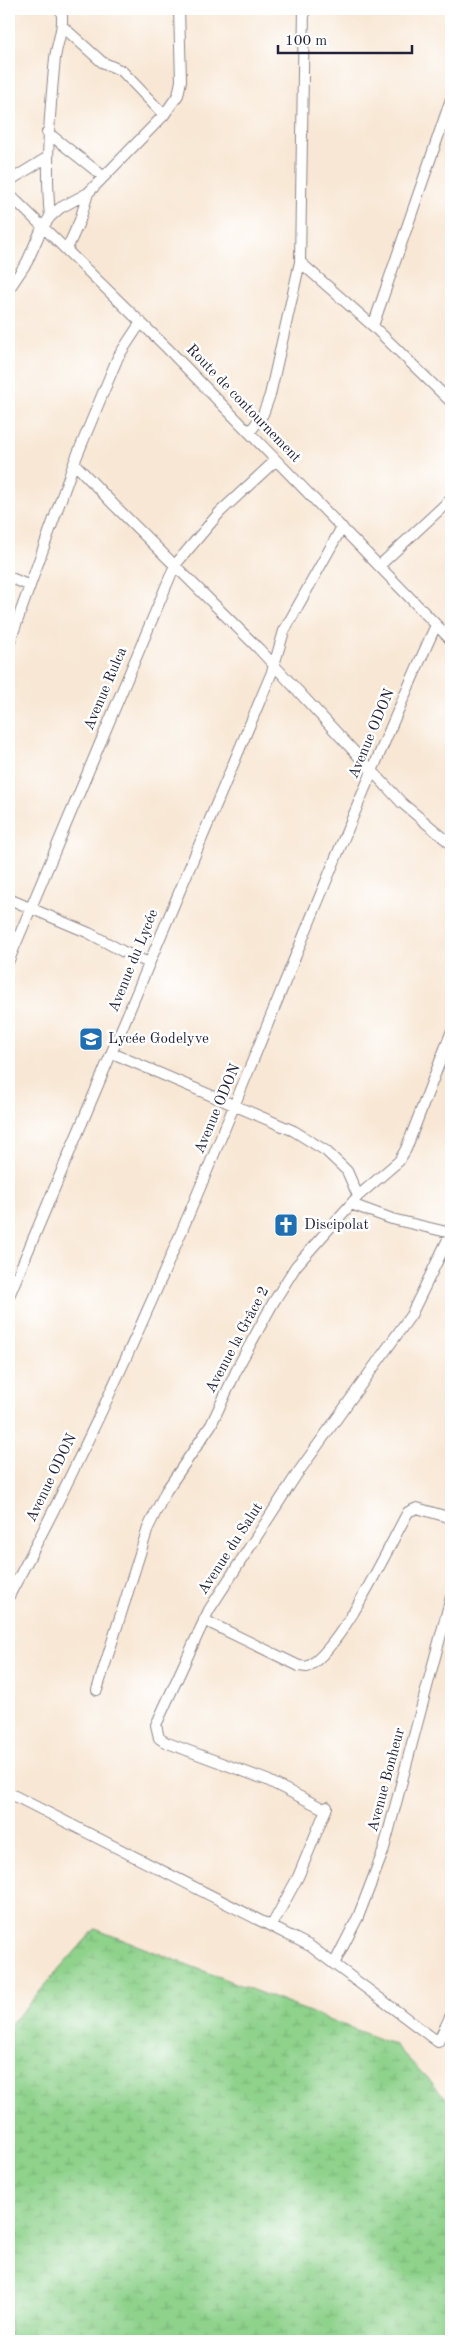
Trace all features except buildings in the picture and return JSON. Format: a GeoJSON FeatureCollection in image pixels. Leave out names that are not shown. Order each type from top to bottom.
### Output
{"type":"FeatureCollection","features":[{"type":"Feature","properties":{"kind":"street"},"geometry":{"type":"LineString","coordinates":[[50,217],[48,132],[55,57],[62,26],[61,9]]}},
{"type":"Feature","properties":{"kind":"street"},"geometry":{"type":"LineString","coordinates":[[9,289],[27,262],[42,228],[50,217],[68,203],[88,193],[164,115],[178,96],[181,81],[179,9]]}},
{"type":"Feature","properties":{"kind":"street"},"geometry":{"type":"LineString","coordinates":[[250,432],[263,414],[270,395],[300,262],[304,9]]}},
{"type":"Feature","properties":{"kind":"street"},"geometry":{"type":"LineString","coordinates":[[62,26],[102,62],[122,71],[164,115]]}},
{"type":"Feature","properties":{"kind":"street"},"geometry":{"type":"LineString","coordinates":[[372,326],[451,99]]}},
{"type":"Feature","properties":{"kind":"street"},"geometry":{"type":"LineString","coordinates":[[48,132],[104,177]]}},
{"type":"Feature","properties":{"kind":"street"},"geometry":{"type":"LineString","coordinates":[[9,181],[48,157]]}},
{"type":"Feature","properties":{"kind":"street"},"geometry":{"type":"LineString","coordinates":[[67,249],[80,220],[88,193]]}},
{"type":"Feature","properties":{"kind":"street","name":"Route de contournement"},"geometry":{"type":"LineString","coordinates":[[9,194],[141,322],[451,640]]}},
{"type":"Feature","properties":{"kind":"street"},"geometry":{"type":"LineString","coordinates":[[300,262],[372,326],[451,402]]}},
{"type":"Feature","properties":{"kind":"street"},"geometry":{"type":"LineString","coordinates":[[9,644],[74,463],[118,357],[141,322]]}},
{"type":"Feature","properties":{"kind":"street","name":"Avenue Rulca"},"geometry":{"type":"LineString","coordinates":[[9,960],[175,566],[220,512],[276,460]]}},
{"type":"Feature","properties":{"kind":"street"},"geometry":{"type":"LineString","coordinates":[[74,463],[273,665],[402,803],[451,844]]}},
{"type":"Feature","properties":{"kind":"street"},"geometry":{"type":"LineString","coordinates":[[379,566],[451,499]]}},
{"type":"Feature","properties":{"kind":"street","name":"Avenue du Lycée"},"geometry":{"type":"LineString","coordinates":[[9,1296],[273,665],[284,631],[342,527]]}},
{"type":"Feature","properties":{"kind":"street"},"geometry":{"type":"LineString","coordinates":[[9,577],[30,586]]}},
{"type":"Feature","properties":{"kind":"street","name":"Avenue ODON"},"geometry":{"type":"LineString","coordinates":[[9,1596],[41,1537],[112,1389],[236,1106],[372,771],[436,625]]}},
{"type":"Feature","properties":{"kind":"street"},"geometry":{"type":"LineString","coordinates":[[9,899],[89,933],[149,963]]}},
{"type":"Feature","properties":{"kind":"street","name":"Avenue la Grâce 2"},"geometry":{"type":"LineString","coordinates":[[97,1690],[148,1528],[166,1491],[206,1433],[240,1363],[292,1273],[354,1200],[399,1161],[406,1149],[451,1033]]}},
{"type":"Feature","properties":{"kind":"street"},"geometry":{"type":"LineString","coordinates":[[112,1053],[294,1131],[326,1151],[347,1171],[354,1200],[392,1219],[451,1232]]}},
{"type":"Feature","properties":{"kind":"street","name":"Avenue du Salut"},"geometry":{"type":"LineString","coordinates":[[272,1926],[298,1877],[327,1809],[267,1780],[165,1742],[158,1738],[156,1724],[204,1620],[297,1474],[411,1315],[451,1232]]}},
{"type":"Feature","properties":{"kind":"street"},"geometry":{"type":"LineString","coordinates":[[204,1620],[299,1666],[307,1667],[322,1656],[354,1612],[408,1512],[417,1508],[451,1518]]}},
{"type":"Feature","properties":{"kind":"street","name":"Avenue Bonheur"},"geometry":{"type":"LineString","coordinates":[[334,1964],[358,1917],[383,1852],[451,1597]]}},
{"type":"Feature","properties":{"kind":"street"},"geometry":{"type":"LineString","coordinates":[[9,1793],[310,1946],[438,2042],[451,2015]]}},
{"type":"Feature","properties":{"kind":"green space"},"geometry":{"type":"Polygon","coordinates":[[[95,1929],[395,2045],[451,2103],[451,2341],[9,2341],[9,2026],[95,1929]]]}},
{"type":"Feature","properties":{"kind":"place","name":"Lycée Godelyve"},"geometry":{"type":"Point","coordinates":[91,1039]}},
{"type":"Feature","properties":{"kind":"place","name":"Discipolat"},"geometry":{"type":"Point","coordinates":[286,1225]}}]}
